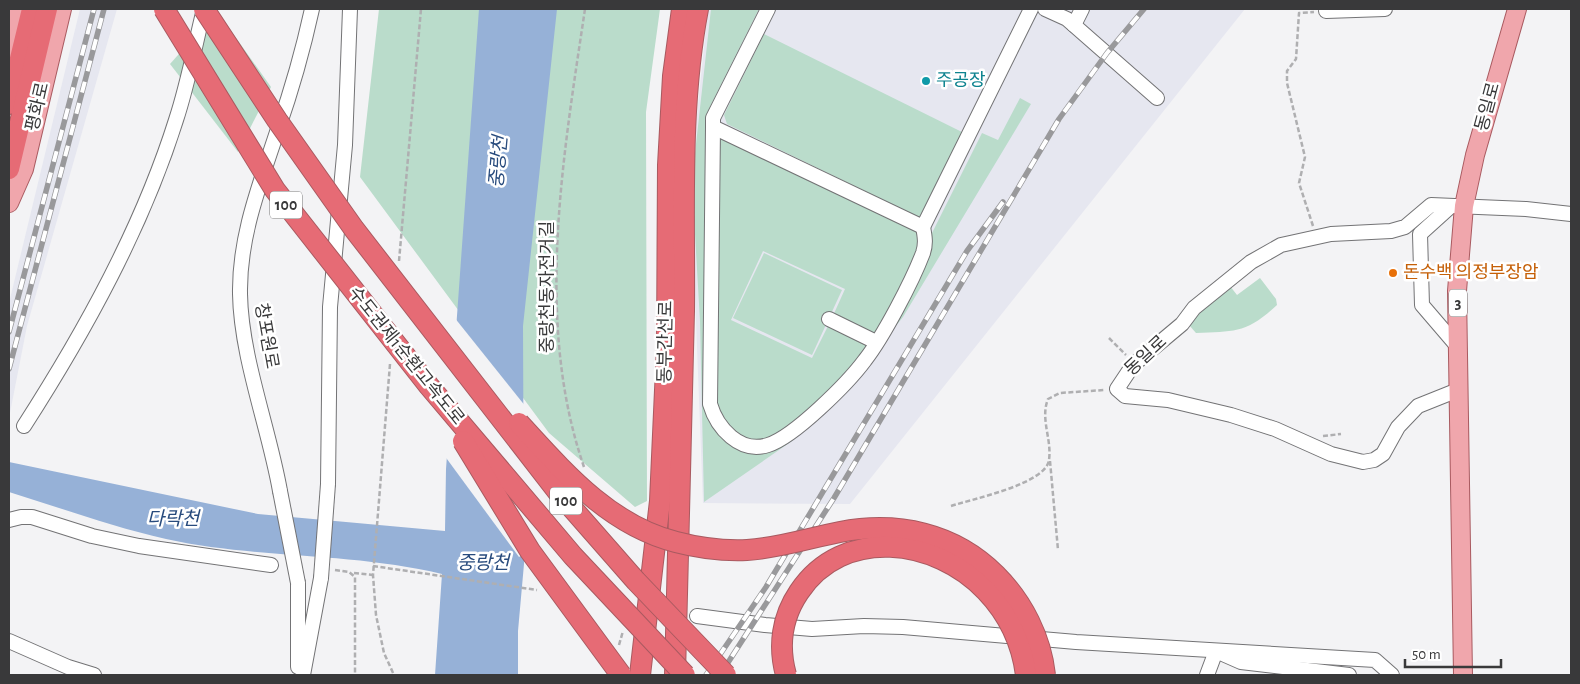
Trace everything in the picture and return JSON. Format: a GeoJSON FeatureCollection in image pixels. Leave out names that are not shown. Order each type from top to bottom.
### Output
{"type":"FeatureCollection","features":[{"type":"Feature","properties":{"kind":"highway"},"geometry":{"type":"LineString","coordinates":[[9,104],[32,9]]}},
{"type":"Feature","properties":{"kind":"highway"},"geometry":{"type":"LineString","coordinates":[[9,169],[47,9]]}},
{"type":"Feature","properties":{"kind":"highway","name":"수도권제1순환고속도로"},"geometry":{"type":"LineString","coordinates":[[164,9],[275,190],[429,386],[573,556],[685,675]]}},
{"type":"Feature","properties":{"kind":"highway","name":"수도권제1순환고속도로"},"geometry":{"type":"LineString","coordinates":[[204,9],[313,172],[420,315],[585,524],[726,675]]}},
{"type":"Feature","properties":{"kind":"highway","name":"동부간선로"},"geometry":{"type":"LineString","coordinates":[[640,675],[660,501],[667,346],[668,166],[674,76],[682,9]]}},
{"type":"Feature","properties":{"kind":"highway","name":"동부간선로"},"geometry":{"type":"LineString","coordinates":[[675,675],[684,311],[685,151],[688,87],[698,9]]}},
{"type":"Feature","properties":{"kind":"highway"},"geometry":{"type":"LineString","coordinates":[[420,315],[574,481],[599,504],[623,520],[666,539],[725,550],[765,548],[873,528],[906,529],[931,535],[959,546],[974,556],[988,567],[1010,590],[1034,631],[1045,675]]}},
{"type":"Feature","properties":{"kind":"highway"},"geometry":{"type":"LineString","coordinates":[[429,386],[530,551],[621,675]]}},
{"type":"Feature","properties":{"kind":"highway"},"geometry":{"type":"LineString","coordinates":[[786,675],[782,646],[784,626],[790,606],[800,590],[821,568],[837,557],[862,548],[887,546],[927,553],[953,566],[978,583],[993,599],[1009,623],[1022,653],[1026,675]]}},
{"type":"Feature","properties":{"kind":"main road"},"geometry":{"type":"LineString","coordinates":[[9,49],[18,9]]}},
{"type":"Feature","properties":{"kind":"main road","name":"평화로"},"geometry":{"type":"LineString","coordinates":[[9,203],[24,169],[62,9]]}},
{"type":"Feature","properties":{"kind":"main road","name":"동일로"},"geometry":{"type":"LineString","coordinates":[[1463,675],[1457,206],[1480,136],[1517,9]]}},
{"type":"Feature","properties":{"kind":"street"},"geometry":{"type":"LineString","coordinates":[[24,426],[65,362],[127,243],[176,120],[204,9]]}},
{"type":"Feature","properties":{"kind":"street","name":"창포원로"},"geometry":{"type":"LineString","coordinates":[[298,675],[298,582],[280,491],[247,348],[240,296],[241,254],[248,222],[297,72],[312,9]]}},
{"type":"Feature","properties":{"kind":"street"},"geometry":{"type":"LineString","coordinates":[[303,675],[323,574],[328,484],[330,307],[345,145],[350,9]]}},
{"type":"Feature","properties":{"kind":"street"},"geometry":{"type":"LineString","coordinates":[[768,9],[713,118],[710,404],[714,419],[724,433],[739,441],[766,446],[774,443],[803,422],[838,392],[866,359],[896,307],[923,253],[926,239],[923,228],[1031,9]]}},
{"type":"Feature","properties":{"kind":"street"},"geometry":{"type":"LineString","coordinates":[[1045,9],[1067,19],[1156,98]]}},
{"type":"Feature","properties":{"kind":"street"},"geometry":{"type":"LineString","coordinates":[[1074,25],[1082,9]]}},
{"type":"Feature","properties":{"kind":"street"},"geometry":{"type":"LineString","coordinates":[[1326,11],[1385,9]]}},
{"type":"Feature","properties":{"kind":"street"},"geometry":{"type":"LineString","coordinates":[[712,127],[923,228]]}},
{"type":"Feature","properties":{"kind":"street","name":"동일로"},"geometry":{"type":"LineString","coordinates":[[1458,390],[1418,406],[1398,427],[1382,454],[1374,460],[1364,462],[1331,454],[1275,429],[1240,418],[1168,400],[1125,396],[1117,389],[1133,365],[1182,324],[1194,308],[1251,262],[1281,245],[1331,234],[1391,231],[1404,227],[1431,205],[1571,214]]}},
{"type":"Feature","properties":{"kind":"street"},"geometry":{"type":"LineString","coordinates":[[1457,206],[1420,234],[1422,305],[1458,347]]}},
{"type":"Feature","properties":{"kind":"street"},"geometry":{"type":"LineString","coordinates":[[829,319],[876,342]]}},
{"type":"Feature","properties":{"kind":"street"},"geometry":{"type":"LineString","coordinates":[[9,520],[32,517],[92,536],[139,546],[272,565]]}},
{"type":"Feature","properties":{"kind":"street"},"geometry":{"type":"LineString","coordinates":[[697,616],[802,628],[903,627],[1216,651],[1375,660],[1392,675]]}},
{"type":"Feature","properties":{"kind":"street"},"geometry":{"type":"LineString","coordinates":[[9,641],[68,667],[94,675]]}},
{"type":"Feature","properties":{"kind":"street"},"geometry":{"type":"LineString","coordinates":[[1206,675],[1216,651]]}},
{"type":"Feature","properties":{"kind":"street"},"geometry":{"type":"LineString","coordinates":[[1216,651],[1241,662],[1349,675]]}},
{"type":"Feature","properties":{"kind":"path","name":"중랑천동자전거길"},"geometry":{"type":"LineString","coordinates":[[585,9],[564,168],[558,252],[557,332],[560,365],[568,408],[585,470]]}},
{"type":"Feature","properties":{"kind":"path"},"geometry":{"type":"LineString","coordinates":[[1317,237],[1299,183],[1305,157],[1287,83],[1288,70],[1296,59],[1299,13],[1326,11]]}},
{"type":"Feature","properties":{"kind":"path"},"geometry":{"type":"LineString","coordinates":[[1108,338],[1124,350],[1133,365]]}},
{"type":"Feature","properties":{"kind":"path"},"geometry":{"type":"LineString","coordinates":[[1058,550],[1044,409],[1048,399],[1060,393],[1117,389]]}},
{"type":"Feature","properties":{"kind":"path"},"geometry":{"type":"LineString","coordinates":[[951,506],[1024,483],[1045,471],[1049,460]]}},
{"type":"Feature","properties":{"kind":"path"},"geometry":{"type":"LineString","coordinates":[[378,512],[373,566],[376,615],[384,653],[394,675]]}},
{"type":"Feature","properties":{"kind":"path"},"geometry":{"type":"LineString","coordinates":[[373,566],[539,590]]}},
{"type":"Feature","properties":{"kind":"path"},"geometry":{"type":"LineString","coordinates":[[352,573],[355,577],[355,675]]}},
{"type":"Feature","properties":{"kind":"path"},"geometry":{"type":"LineString","coordinates":[[323,574],[352,573],[373,576]]}},
{"type":"Feature","properties":{"kind":"path"},"geometry":{"type":"LineString","coordinates":[[618,650],[624,626]]}},
{"type":"Feature","properties":{"kind":"shaded area"},"geometry":{"type":"Polygon","coordinates":[[[80,9],[117,9],[27,326],[9,418],[9,303],[80,9]]]}},
{"type":"Feature","properties":{"kind":"shaded area"},"geometry":{"type":"Polygon","coordinates":[[[708,9],[1245,9],[850,504],[703,503],[692,217],[693,153],[708,9]]]}},
{"type":"Feature","properties":{"kind":"green space"},"geometry":{"type":"Polygon","coordinates":[[[379,9],[660,9],[646,112],[647,501],[635,507],[549,433],[360,177],[379,9]]]}},
{"type":"Feature","properties":{"kind":"green space"},"geometry":{"type":"Polygon","coordinates":[[[711,9],[759,9],[709,109],[707,385],[723,435],[766,448],[841,396],[792,441],[704,502],[700,321],[694,217],[695,153],[711,9]]]}},
{"type":"Feature","properties":{"kind":"green space"},"geometry":{"type":"Polygon","coordinates":[[[217,11],[271,87],[238,152],[170,64],[217,11]]]}},
{"type":"Feature","properties":{"kind":"green space"},"geometry":{"type":"Polygon","coordinates":[[[764,34],[964,133],[924,214],[918,217],[727,124],[724,115],[764,34]]]}},
{"type":"Feature","properties":{"kind":"green space"},"geometry":{"type":"Polygon","coordinates":[[[1020,98],[1031,104],[903,317],[868,361],[982,133],[998,140],[1020,98]]]}},
{"type":"Feature","properties":{"kind":"green space"},"geometry":{"type":"Polygon","coordinates":[[[716,132],[921,229],[920,252],[875,338],[832,318],[845,289],[763,251],[731,320],[812,358],[830,322],[873,343],[836,390],[773,440],[740,439],[717,418],[716,132]]]}},
{"type":"Feature","properties":{"kind":"green space"},"geometry":{"type":"Polygon","coordinates":[[[764,253],[842,290],[812,355],[733,318],[764,253]]]}},
{"type":"Feature","properties":{"kind":"green space"},"geometry":{"type":"Polygon","coordinates":[[[1260,278],[1276,299],[1277,305],[1257,321],[1240,329],[1221,332],[1196,333],[1189,325],[1199,312],[1230,286],[1237,295],[1260,278]]]}},
{"type":"Feature","properties":{"kind":"water","name":"중랑천"},"geometry":{"type":"Polygon","coordinates":[[[479,9],[557,9],[523,326],[524,564],[518,631],[518,675],[435,675],[442,574],[373,562],[235,550],[166,539],[107,523],[9,492],[9,462],[258,514],[445,531],[446,469],[479,9]]]}},
{"type":"Feature","properties":{"kind":"pier"},"geometry":{"type":"Polygon","coordinates":[[[454,317],[526,407],[526,553],[519,557],[444,455],[454,317]]]}},
{"type":"Feature","properties":{"kind":"railway"},"geometry":{"type":"LineString","coordinates":[[9,332],[94,9]]}},
{"type":"Feature","properties":{"kind":"railway"},"geometry":{"type":"LineString","coordinates":[[9,369],[104,9]]}},
{"type":"Feature","properties":{"kind":"railway"},"geometry":{"type":"LineString","coordinates":[[720,675],[834,498],[1059,119],[1107,53],[1144,9]]}},
{"type":"Feature","properties":{"kind":"railway"},"geometry":{"type":"LineString","coordinates":[[706,675],[766,587],[967,251],[1003,202]]}},
{"type":"Feature","properties":{"kind":"place","name":"주공장"},"geometry":{"type":"Point","coordinates":[926,81]}},
{"type":"Feature","properties":{"kind":"place","name":"돈수백 의정부장암"},"geometry":{"type":"Point","coordinates":[1393,273]}},
{"type":"Feature","properties":{"kind":"water label","name":"다락천"},"geometry":{"type":"Point","coordinates":[173,519]}}]}
